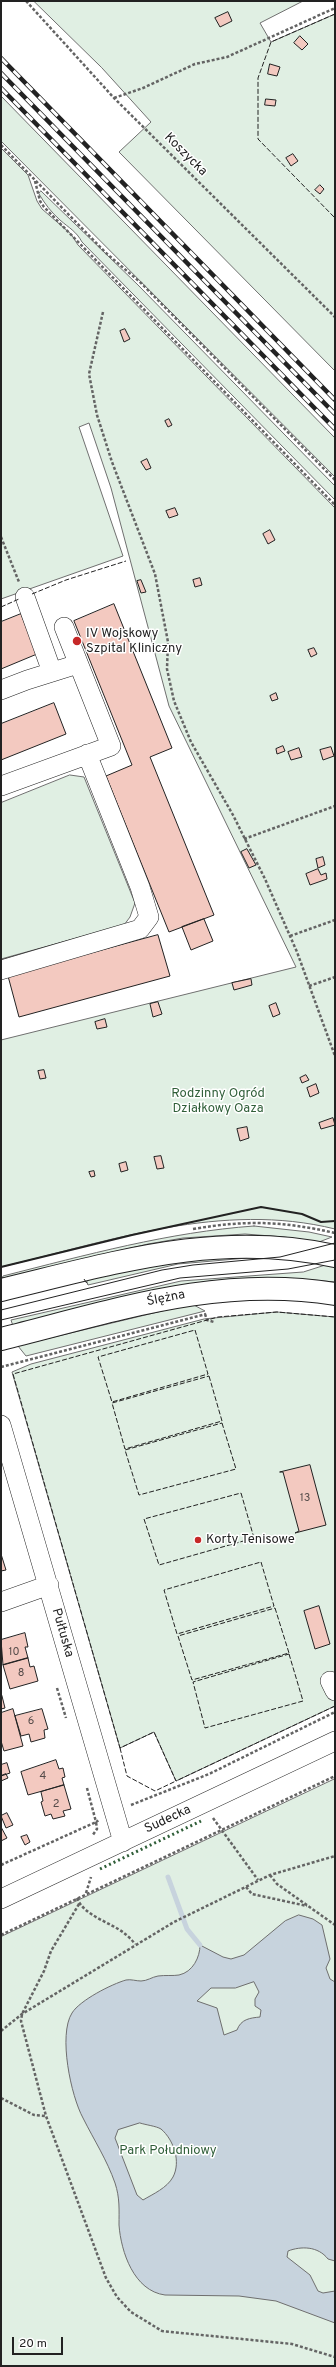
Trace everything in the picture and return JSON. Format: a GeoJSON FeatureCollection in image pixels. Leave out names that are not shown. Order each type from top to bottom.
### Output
{"type":"FeatureCollection","features":[{"type":"Feature","properties":{"kind":"main road"},"geometry":{"type":"LineString","coordinates":[[1,1290],[115,1262],[183,1249],[260,1246],[335,1256]]}},
{"type":"Feature","properties":{"kind":"main road","name":"Ślężna"},"geometry":{"type":"LineString","coordinates":[[1,1339],[175,1296],[214,1290],[268,1288],[310,1290],[335,1294]]}},
{"type":"Feature","properties":{"kind":"street"},"geometry":{"type":"LineString","coordinates":[[25,597],[52,672]]}},
{"type":"Feature","properties":{"kind":"street"},"geometry":{"type":"LineString","coordinates":[[1,786],[111,746],[64,627]]}},
{"type":"Feature","properties":{"kind":"street"},"geometry":{"type":"LineString","coordinates":[[1,690],[78,664]]}},
{"type":"Feature","properties":{"kind":"street"},"geometry":{"type":"LineString","coordinates":[[1,970],[140,929],[149,918],[140,887],[87,754]]}},
{"type":"Feature","properties":{"kind":"street","name":"Pułtuska"},"geometry":{"type":"LineString","coordinates":[[1,1425],[49,1585],[122,1842]]}},
{"type":"Feature","properties":{"kind":"street"},"geometry":{"type":"LineString","coordinates":[[1,1602],[49,1585]]}},
{"type":"Feature","properties":{"kind":"street","name":"Sudecka"},"geometry":{"type":"LineString","coordinates":[[1,1899],[335,1742]]}},
{"type":"Feature","properties":{"kind":"path","name":"Koszycka"},"geometry":{"type":"LineString","coordinates":[[26,1],[114,98],[335,317]]}},
{"type":"Feature","properties":{"kind":"path"},"geometry":{"type":"LineString","coordinates":[[114,98],[143,88],[195,64],[228,57],[335,8]]}},
{"type":"Feature","properties":{"kind":"path"},"geometry":{"type":"LineString","coordinates":[[1,145],[106,254],[141,283],[335,480]]}},
{"type":"Feature","properties":{"kind":"path"},"geometry":{"type":"LineString","coordinates":[[35,180],[40,201],[44,207],[335,505]]}},
{"type":"Feature","properties":{"kind":"path"},"geometry":{"type":"LineString","coordinates":[[103,312],[89,374],[96,415],[112,462],[155,574],[168,642],[167,669],[174,701],[191,742],[244,839],[290,936],[335,1056]]}},
{"type":"Feature","properties":{"kind":"path"},"geometry":{"type":"LineString","coordinates":[[1,537],[25,597]]}},
{"type":"Feature","properties":{"kind":"path"},"geometry":{"type":"LineString","coordinates":[[244,839],[335,806]]}},
{"type":"Feature","properties":{"kind":"path"},"geometry":{"type":"LineString","coordinates":[[290,936],[335,920]]}},
{"type":"Feature","properties":{"kind":"path"},"geometry":{"type":"LineString","coordinates":[[309,986],[335,977]]}},
{"type":"Feature","properties":{"kind":"path"},"geometry":{"type":"LineString","coordinates":[[1,1367],[211,1313]]}},
{"type":"Feature","properties":{"kind":"path"},"geometry":{"type":"LineString","coordinates":[[205,1314],[206,1320],[214,1322]]}},
{"type":"Feature","properties":{"kind":"path"},"geometry":{"type":"LineString","coordinates":[[57,1685],[68,1722]]}},
{"type":"Feature","properties":{"kind":"path"},"geometry":{"type":"LineString","coordinates":[[127,1806],[209,1774],[335,1712]]}},
{"type":"Feature","properties":{"kind":"path"},"geometry":{"type":"LineString","coordinates":[[1,1935],[86,1893],[335,1776]]}},
{"type":"Feature","properties":{"kind":"path"},"geometry":{"type":"LineString","coordinates":[[85,1784],[97,1829],[87,1841]]}},
{"type":"Feature","properties":{"kind":"path"},"geometry":{"type":"LineString","coordinates":[[1,1865],[96,1822]]}},
{"type":"Feature","properties":{"kind":"path"},"geometry":{"type":"LineString","coordinates":[[221,1829],[258,1880]]}},
{"type":"Feature","properties":{"kind":"path"},"geometry":{"type":"LineString","coordinates":[[1,2030],[22,2014],[135,1944],[174,1922],[270,1875],[335,1856]]}},
{"type":"Feature","properties":{"kind":"path"},"geometry":{"type":"LineString","coordinates":[[86,1893],[92,1873]]}},
{"type":"Feature","properties":{"kind":"path"},"geometry":{"type":"LineString","coordinates":[[270,1875],[277,1884],[335,1925]]}},
{"type":"Feature","properties":{"kind":"path"},"geometry":{"type":"LineString","coordinates":[[246,1887],[252,1894],[310,1906]]}},
{"type":"Feature","properties":{"kind":"path"},"geometry":{"type":"LineString","coordinates":[[77,1898],[79,1904],[125,1933],[135,1944]]}},
{"type":"Feature","properties":{"kind":"path"},"geometry":{"type":"LineString","coordinates":[[79,1904],[51,1951],[41,1976],[22,2014],[21,2021],[46,2116],[106,2278],[117,2297],[131,2312],[162,2331],[292,2344],[335,2357]]}},
{"type":"Feature","properties":{"kind":"path"},"geometry":{"type":"LineString","coordinates":[[1,2098],[34,2115],[46,2116]]}},
{"type":"Feature","properties":{"kind":"green space"},"geometry":{"type":"Polygon","coordinates":[[[34,1],[303,1],[260,23],[271,42],[335,14],[335,371],[119,152],[151,122],[102,68],[34,1]]]}},
{"type":"Feature","properties":{"kind":"green space"},"geometry":{"type":"Polygon","coordinates":[[[1,96],[335,438],[335,477],[1,141],[1,96]]]}},
{"type":"Feature","properties":{"kind":"green space","name":"Rodzinny Ogród Działkowy Oaza"},"geometry":{"type":"Polygon","coordinates":[[[1,148],[28,175],[37,201],[42,209],[71,234],[78,245],[335,508],[335,1229],[293,1222],[250,1219],[208,1222],[125,1236],[1,1267],[1,1040],[296,967],[169,706],[111,488],[89,423],[79,427],[123,556],[1,599],[1,148]]]}},
{"type":"Feature","properties":{"kind":"green space"},"geometry":{"type":"Polygon","coordinates":[[[41,191],[138,285],[335,486],[335,500],[82,242],[75,232],[54,214],[39,194],[41,191]]]}},
{"type":"Feature","properties":{"kind":"green space"},"geometry":{"type":"Polygon","coordinates":[[[70,775],[84,777],[135,903],[130,917],[124,925],[1,959],[1,803],[70,775]]]}},
{"type":"Feature","properties":{"kind":"green space"},"geometry":{"type":"Polygon","coordinates":[[[254,1226],[309,1232],[332,1237],[319,1242],[284,1237],[245,1234],[183,1238],[148,1244],[2,1279],[3,1276],[128,1245],[191,1233],[254,1226]]]}},
{"type":"Feature","properties":{"kind":"green space"},"geometry":{"type":"Polygon","coordinates":[[[259,1257],[178,1264],[88,1285],[86,1279],[186,1259],[259,1257]]]}},
{"type":"Feature","properties":{"kind":"green space"},"geometry":{"type":"Polygon","coordinates":[[[326,1265],[335,1267],[335,1282],[262,1278],[208,1281],[145,1292],[13,1326],[11,1320],[181,1281],[303,1272],[326,1265]]]}},
{"type":"Feature","properties":{"kind":"green space"},"geometry":{"type":"Polygon","coordinates":[[[192,1304],[205,1311],[26,1356],[18,1346],[192,1304]]]}},
{"type":"Feature","properties":{"kind":"green space","name":"Korty Tenisowe"},"geometry":{"type":"Polygon","coordinates":[[[277,1312],[335,1317],[335,1706],[176,1781],[154,1732],[120,1748],[12,1372],[31,1364],[204,1319],[277,1312]]]}},
{"type":"Feature","properties":{"kind":"green space","name":"Park Południowy"},"geometry":{"type":"Polygon","coordinates":[[[335,1779],[335,2366],[1,2366],[1,1937],[335,1779]]]}},
{"type":"Feature","properties":{"kind":"shaded area"},"geometry":{"type":"Polygon","coordinates":[[[299,1915],[313,1919],[322,1925],[330,1959],[326,1968],[330,1979],[335,1982],[335,2261],[328,2259],[314,2249],[309,2248],[298,2248],[288,2251],[287,2257],[310,2275],[318,2291],[323,2293],[335,2291],[335,2323],[276,2301],[239,2296],[165,2295],[154,2292],[137,2278],[126,2258],[120,2236],[117,2188],[104,2158],[83,2118],[74,2095],[66,2050],[68,2023],[72,2013],[89,1998],[126,1980],[143,1981],[158,1976],[179,1975],[184,1973],[188,1971],[195,1963],[199,1954],[200,1945],[223,1957],[231,1959],[244,1955],[285,1921],[299,1915]],[[254,1982],[235,1988],[211,1988],[197,2001],[217,2008],[224,2035],[237,2030],[243,2021],[260,2017],[261,2010],[255,2006],[255,1999],[259,1992],[254,1982]],[[140,2123],[118,2130],[115,2138],[137,2195],[143,2200],[160,2190],[170,2181],[175,2171],[176,2158],[173,2145],[161,2129],[140,2123]]]}},
{"type":"Feature","properties":{"kind":"building"},"geometry":{"type":"Polygon","coordinates":[[[228,12],[232,21],[220,27],[215,18],[228,12]]]}},
{"type":"Feature","properties":{"kind":"building"},"geometry":{"type":"Polygon","coordinates":[[[300,36],[308,44],[302,50],[294,43],[300,36]]]}},
{"type":"Feature","properties":{"kind":"building"},"geometry":{"type":"Polygon","coordinates":[[[270,64],[280,67],[277,76],[268,74],[270,64]]]}},
{"type":"Feature","properties":{"kind":"building"},"geometry":{"type":"Polygon","coordinates":[[[266,99],[276,100],[275,106],[265,105],[266,99]]]}},
{"type":"Feature","properties":{"kind":"building"},"geometry":{"type":"Polygon","coordinates":[[[293,154],[298,161],[291,166],[286,158],[293,154]]]}},
{"type":"Feature","properties":{"kind":"building"},"geometry":{"type":"Polygon","coordinates":[[[320,185],[324,189],[320,194],[315,190],[320,185]]]}},
{"type":"Feature","properties":{"kind":"building"},"geometry":{"type":"Polygon","coordinates":[[[125,329],[130,339],[124,342],[120,331],[125,329]]]}},
{"type":"Feature","properties":{"kind":"building"},"geometry":{"type":"Polygon","coordinates":[[[169,419],[172,425],[168,427],[165,421],[169,419]]]}},
{"type":"Feature","properties":{"kind":"building"},"geometry":{"type":"Polygon","coordinates":[[[147,459],[151,468],[146,470],[141,462],[147,459]]]}},
{"type":"Feature","properties":{"kind":"building"},"geometry":{"type":"Polygon","coordinates":[[[175,508],[178,515],[169,518],[166,511],[175,508]]]}},
{"type":"Feature","properties":{"kind":"building"},"geometry":{"type":"Polygon","coordinates":[[[270,530],[275,540],[268,544],[263,534],[270,530]]]}},
{"type":"Feature","properties":{"kind":"building"},"geometry":{"type":"Polygon","coordinates":[[[200,578],[202,585],[195,587],[193,580],[200,578]]]}},
{"type":"Feature","properties":{"kind":"building"},"geometry":{"type":"Polygon","coordinates":[[[141,580],[146,592],[141,593],[137,581],[141,580]]]}},
{"type":"Feature","properties":{"kind":"building"},"geometry":{"type":"Polygon","coordinates":[[[114,604],[172,748],[150,757],[214,915],[169,932],[106,776],[132,765],[74,621],[114,604]]]}},
{"type":"Feature","properties":{"kind":"building"},"geometry":{"type":"Polygon","coordinates":[[[21,614],[37,654],[1,669],[1,622],[21,614]]]}},
{"type":"Feature","properties":{"kind":"building"},"geometry":{"type":"Polygon","coordinates":[[[314,648],[317,654],[311,657],[308,650],[314,648]]]}},
{"type":"Feature","properties":{"kind":"building"},"geometry":{"type":"Polygon","coordinates":[[[276,693],[278,699],[272,701],[270,696],[276,693]]]}},
{"type":"Feature","properties":{"kind":"building"},"geometry":{"type":"Polygon","coordinates":[[[54,703],[66,734],[1,760],[1,724],[54,703]]]}},
{"type":"Feature","properties":{"kind":"building"},"geometry":{"type":"Polygon","coordinates":[[[283,746],[285,751],[277,754],[276,749],[283,746]]]}},
{"type":"Feature","properties":{"kind":"building"},"geometry":{"type":"Polygon","coordinates":[[[331,747],[334,756],[323,760],[320,750],[331,747]]]}},
{"type":"Feature","properties":{"kind":"building"},"geometry":{"type":"Polygon","coordinates":[[[299,748],[302,757],[291,760],[288,752],[299,748]]]}},
{"type":"Feature","properties":{"kind":"building"},"geometry":{"type":"Polygon","coordinates":[[[247,849],[256,865],[249,868],[241,852],[247,849]]]}},
{"type":"Feature","properties":{"kind":"building"},"geometry":{"type":"Polygon","coordinates":[[[323,857],[325,865],[318,868],[316,859],[323,857]]]}},
{"type":"Feature","properties":{"kind":"building"},"geometry":{"type":"Polygon","coordinates":[[[318,869],[321,875],[326,873],[327,879],[310,885],[306,874],[318,869]]]}},
{"type":"Feature","properties":{"kind":"building"},"geometry":{"type":"Polygon","coordinates":[[[204,919],[213,941],[191,950],[182,927],[204,919]]]}},
{"type":"Feature","properties":{"kind":"building"},"geometry":{"type":"Polygon","coordinates":[[[158,935],[170,976],[19,1017],[8,976],[158,935]]]}},
{"type":"Feature","properties":{"kind":"building"},"geometry":{"type":"Polygon","coordinates":[[[251,979],[252,985],[234,990],[232,983],[251,979]]]}},
{"type":"Feature","properties":{"kind":"building"},"geometry":{"type":"Polygon","coordinates":[[[158,1002],[162,1014],[153,1017],[150,1004],[158,1002]]]}},
{"type":"Feature","properties":{"kind":"building"},"geometry":{"type":"Polygon","coordinates":[[[276,1003],[280,1014],[273,1017],[269,1006],[276,1003]]]}},
{"type":"Feature","properties":{"kind":"building"},"geometry":{"type":"Polygon","coordinates":[[[105,1019],[107,1027],[97,1029],[95,1022],[105,1019]]]}},
{"type":"Feature","properties":{"kind":"building"},"geometry":{"type":"Polygon","coordinates":[[[44,1070],[46,1078],[40,1079],[38,1071],[44,1070]]]}},
{"type":"Feature","properties":{"kind":"building"},"geometry":{"type":"Polygon","coordinates":[[[306,1075],[309,1080],[302,1083],[300,1078],[306,1075]]]}},
{"type":"Feature","properties":{"kind":"building"},"geometry":{"type":"Polygon","coordinates":[[[316,1084],[319,1093],[310,1097],[307,1088],[316,1084]]]}},
{"type":"Feature","properties":{"kind":"building"},"geometry":{"type":"Polygon","coordinates":[[[333,1118],[335,1125],[321,1129],[319,1123],[333,1118]]]}},
{"type":"Feature","properties":{"kind":"building"},"geometry":{"type":"Polygon","coordinates":[[[247,1127],[249,1138],[240,1141],[237,1129],[247,1127]]]}},
{"type":"Feature","properties":{"kind":"building"},"geometry":{"type":"Polygon","coordinates":[[[161,1156],[164,1168],[157,1169],[154,1157],[161,1156]]]}},
{"type":"Feature","properties":{"kind":"building"},"geometry":{"type":"Polygon","coordinates":[[[126,1162],[128,1170],[121,1172],[119,1164],[126,1162]]]}},
{"type":"Feature","properties":{"kind":"building"},"geometry":{"type":"Polygon","coordinates":[[[94,1171],[95,1176],[91,1177],[89,1172],[94,1171]]]}},
{"type":"Feature","properties":{"kind":"building"},"geometry":{"type":"Polygon","coordinates":[[[310,1465],[326,1525],[295,1533],[299,1531],[283,1472],[280,1472],[310,1465]]]}},
{"type":"Feature","properties":{"kind":"building"},"geometry":{"type":"Polygon","coordinates":[[[1,1554],[6,1570],[1,1571],[1,1554]]]}},
{"type":"Feature","properties":{"kind":"building"},"geometry":{"type":"Polygon","coordinates":[[[319,1606],[330,1644],[315,1649],[304,1611],[319,1606]]]}},
{"type":"Feature","properties":{"kind":"building"},"geometry":{"type":"Polygon","coordinates":[[[25,1633],[28,1647],[25,1647],[28,1658],[3,1665],[1,1640],[25,1633]]]}},
{"type":"Feature","properties":{"kind":"building"},"geometry":{"type":"Polygon","coordinates":[[[28,1658],[30,1667],[34,1666],[38,1681],[10,1689],[3,1665],[28,1658]]]}},
{"type":"Feature","properties":{"kind":"building"},"geometry":{"type":"Polygon","coordinates":[[[2,1696],[5,1708],[1,1709],[1,1697],[2,1696]]]}},
{"type":"Feature","properties":{"kind":"building"},"geometry":{"type":"Polygon","coordinates":[[[13,1709],[23,1746],[4,1751],[1,1741],[1,1713],[13,1709]]]}},
{"type":"Feature","properties":{"kind":"building"},"geometry":{"type":"Polygon","coordinates":[[[42,1709],[48,1729],[44,1730],[45,1738],[31,1742],[29,1734],[21,1736],[15,1716],[42,1709]]]}},
{"type":"Feature","properties":{"kind":"building"},"geometry":{"type":"Polygon","coordinates":[[[56,1760],[59,1769],[63,1768],[65,1777],[62,1778],[64,1785],[28,1795],[21,1772],[56,1760]]]}},
{"type":"Feature","properties":{"kind":"building"},"geometry":{"type":"Polygon","coordinates":[[[7,1763],[10,1773],[1,1776],[1,1765],[7,1763]]]}},
{"type":"Feature","properties":{"kind":"building"},"geometry":{"type":"Polygon","coordinates":[[[6,1774],[8,1778],[1,1781],[1,1776],[6,1774]]]}},
{"type":"Feature","properties":{"kind":"building"},"geometry":{"type":"Polygon","coordinates":[[[64,1785],[71,1809],[63,1811],[65,1816],[53,1819],[51,1814],[45,1816],[41,1802],[43,1801],[41,1792],[64,1785]]]}},
{"type":"Feature","properties":{"kind":"building"},"geometry":{"type":"Polygon","coordinates":[[[7,1813],[13,1825],[6,1828],[1,1816],[7,1813]]]}},
{"type":"Feature","properties":{"kind":"building"},"geometry":{"type":"Polygon","coordinates":[[[1,1827],[7,1838],[1,1841],[1,1827]]]}},
{"type":"Feature","properties":{"kind":"building"},"geometry":{"type":"Polygon","coordinates":[[[27,1835],[30,1842],[25,1845],[21,1837],[27,1835]]]}},
{"type":"Feature","properties":{"kind":"waterway"},"geometry":{"type":"LineString","coordinates":[[168,1877],[187,1929],[200,1945]]}},
{"type":"Feature","properties":{"kind":"tram line"},"geometry":{"type":"LineString","coordinates":[[1,1310],[162,1270],[193,1265],[280,1257],[335,1243]]}},
{"type":"Feature","properties":{"kind":"tram line"},"geometry":{"type":"LineString","coordinates":[[1,1320],[180,1278],[288,1269],[335,1260]]}},
{"type":"Feature","properties":{"kind":"railway"},"geometry":{"type":"LineString","coordinates":[[1,58],[335,400]]}},
{"type":"Feature","properties":{"kind":"railway"},"geometry":{"type":"LineString","coordinates":[[1,73],[335,414]]}},
{"type":"Feature","properties":{"kind":"railway"},"geometry":{"type":"LineString","coordinates":[[1,88],[335,429]]}},
{"type":"Feature","properties":{"kind":"hedge"},"geometry":{"type":"LineString","coordinates":[[100,1869],[201,1821]]}},
{"type":"Feature","properties":{"kind":"fence"},"geometry":{"type":"LineString","coordinates":[[335,14],[271,42],[258,78],[258,139],[335,218]]}},
{"type":"Feature","properties":{"kind":"fence"},"geometry":{"type":"LineString","coordinates":[[32,594],[66,580],[126,561]]}},
{"type":"Feature","properties":{"kind":"fence"},"geometry":{"type":"LineString","coordinates":[[1,607],[19,599]]}},
{"type":"Feature","properties":{"kind":"fence"},"geometry":{"type":"LineString","coordinates":[[84,1279],[88,1285]]}},
{"type":"Feature","properties":{"kind":"fence"},"geometry":{"type":"LineString","coordinates":[[335,1317],[277,1312],[218,1317],[13,1374],[120,1748],[154,1732],[176,1781],[335,1706]]}},
{"type":"Feature","properties":{"kind":"fence"},"geometry":{"type":"LineString","coordinates":[[195,1330],[208,1374],[112,1402],[98,1357],[195,1330]]}},
{"type":"Feature","properties":{"kind":"fence"},"geometry":{"type":"LineString","coordinates":[[209,1376],[222,1421],[125,1449],[112,1403],[209,1376]]}},
{"type":"Feature","properties":{"kind":"fence"},"geometry":{"type":"LineString","coordinates":[[222,1423],[236,1469],[139,1495],[125,1450],[222,1423]]}},
{"type":"Feature","properties":{"kind":"fence"},"geometry":{"type":"LineString","coordinates":[[241,1493],[254,1538],[159,1565],[144,1519],[241,1493]]}},
{"type":"Feature","properties":{"kind":"fence"},"geometry":{"type":"LineString","coordinates":[[261,1562],[274,1606],[177,1634],[164,1590],[261,1562]]}},
{"type":"Feature","properties":{"kind":"fence"},"geometry":{"type":"LineString","coordinates":[[275,1608],[289,1653],[192,1680],[178,1636],[275,1608]]}},
{"type":"Feature","properties":{"kind":"fence"},"geometry":{"type":"LineString","coordinates":[[289,1654],[303,1701],[205,1728],[193,1682],[289,1654]]}},
{"type":"Feature","properties":{"kind":"fence"},"geometry":{"type":"LineString","coordinates":[[120,1748],[127,1776],[155,1791],[176,1781]]}},
{"type":"Feature","properties":{"kind":"wall"},"geometry":{"type":"LineString","coordinates":[[1,1267],[132,1235],[261,1207],[302,1214],[321,1222],[335,1221]]}},
{"type":"Feature","properties":{"kind":"place","name":"IV Wojskowy Szpital Kliniczny"},"geometry":{"type":"Point","coordinates":[77,641]}},
{"type":"Feature","properties":{"kind":"place","name":"Korty Tenisowe"},"geometry":{"type":"Point","coordinates":[198,1540]}}]}
